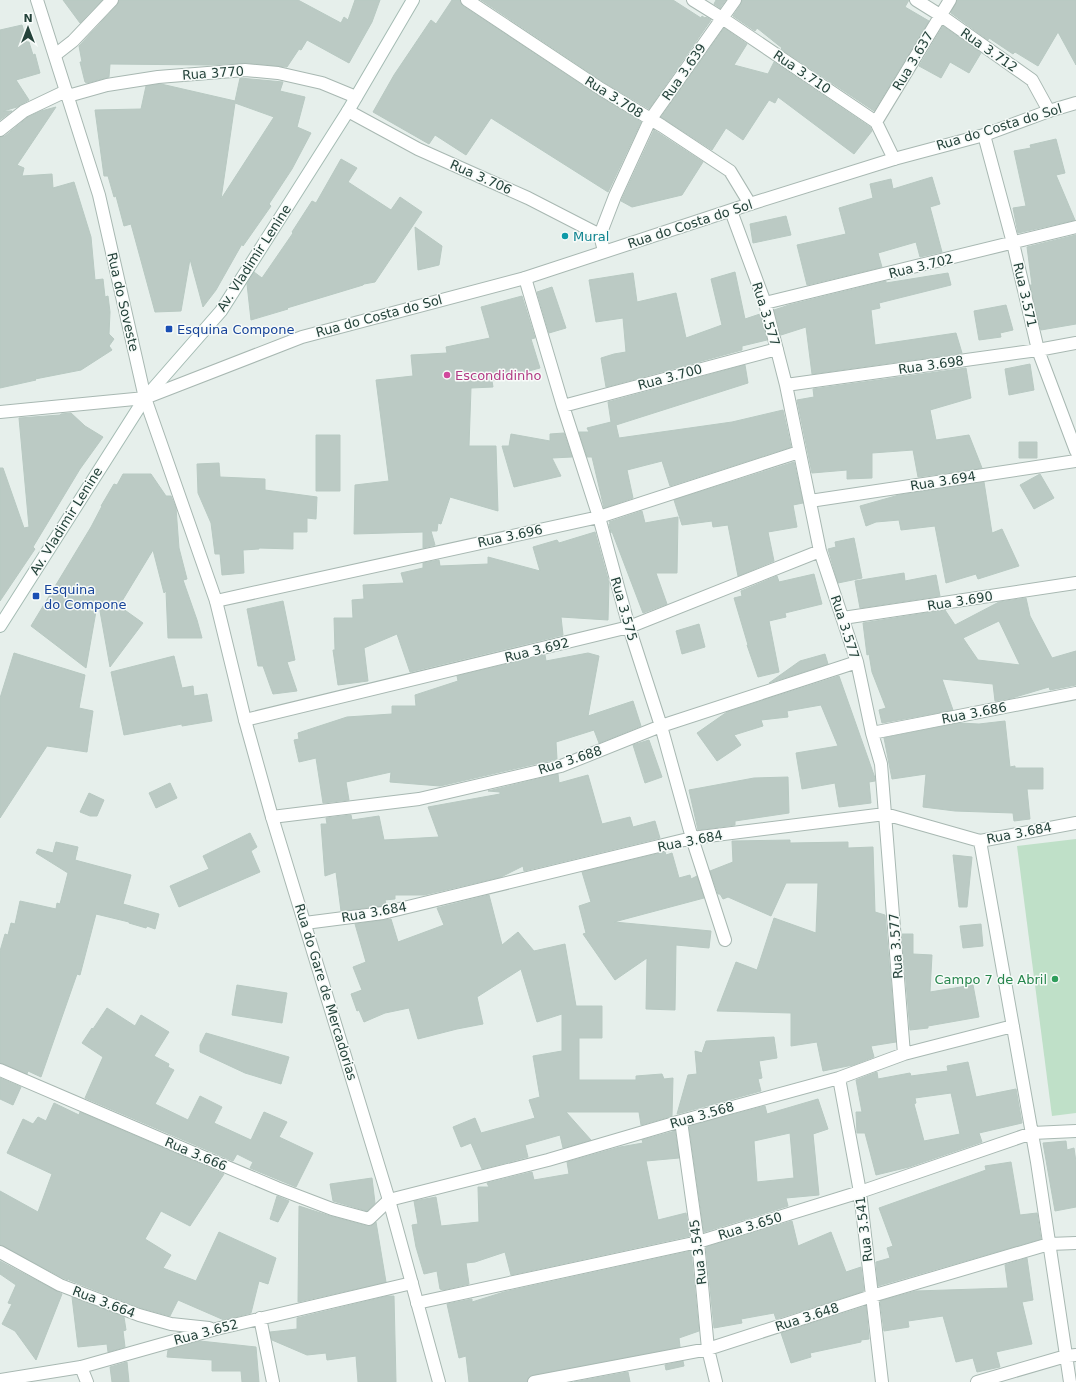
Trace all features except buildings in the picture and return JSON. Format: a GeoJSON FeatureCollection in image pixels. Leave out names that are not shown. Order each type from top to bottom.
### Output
{"type":"FeatureCollection","features":[{"type":"Feature","properties":{"kind":"street","name":"Rua do Soveste"},"geometry":{"type":"LineString","coordinates":[[37,0],[99,195],[145,398],[216,601]]}},
{"type":"Feature","properties":{"kind":"street"},"geometry":{"type":"LineString","coordinates":[[55,55],[73,41],[112,0]]}},
{"type":"Feature","properties":{"kind":"street","name":"Av. Vladimir Lenine"},"geometry":{"type":"LineString","coordinates":[[0,626],[145,398],[221,311],[348,111],[413,0]]}},
{"type":"Feature","properties":{"kind":"street","name":"Rua 3.708"},"geometry":{"type":"LineString","coordinates":[[467,0],[600,89],[680,138],[730,171],[750,204]]}},
{"type":"Feature","properties":{"kind":"street","name":"Rua 3.710"},"geometry":{"type":"LineString","coordinates":[[693,0],[876,122]]}},
{"type":"Feature","properties":{"kind":"street","name":"Rua 3.639"},"geometry":{"type":"LineString","coordinates":[[600,235],[615,196],[650,120],[735,0]]}},
{"type":"Feature","properties":{"kind":"street","name":"Rua 3.712"},"geometry":{"type":"LineString","coordinates":[[916,0],[940,15],[1032,80],[1049,111]]}},
{"type":"Feature","properties":{"kind":"street","name":"Rua 3.637"},"geometry":{"type":"LineString","coordinates":[[876,122],[950,0]]}},
{"type":"Feature","properties":{"kind":"street","name":"Rua 3770"},"geometry":{"type":"LineString","coordinates":[[0,130],[24,111],[67,93],[158,77],[245,70],[278,73],[322,83],[356,97]]}},
{"type":"Feature","properties":{"kind":"street","name":"Rua do Costa do Sol"},"geometry":{"type":"LineString","coordinates":[[0,412],[145,398],[302,337],[525,278],[604,251],[894,159],[984,135],[1049,111],[1076,103]]}},
{"type":"Feature","properties":{"kind":"street","name":"Rua 3.706"},"geometry":{"type":"LineString","coordinates":[[348,111],[418,149],[528,198],[600,235]]}},
{"type":"Feature","properties":{"kind":"street"},"geometry":{"type":"LineString","coordinates":[[876,122],[894,159]]}},
{"type":"Feature","properties":{"kind":"street","name":"Rua 3.571"},"geometry":{"type":"LineString","coordinates":[[984,135],[1013,243],[1038,350],[1076,451]]}},
{"type":"Feature","properties":{"kind":"street","name":"Rua 3.577"},"geometry":{"type":"LineString","coordinates":[[731,211],[765,303],[786,385],[820,551],[857,662],[872,733],[881,764],[904,1054]]}},
{"type":"Feature","properties":{"kind":"street","name":"Rua 3.702"},"geometry":{"type":"LineString","coordinates":[[765,303],[1076,227]]}},
{"type":"Feature","properties":{"kind":"street"},"geometry":{"type":"LineString","coordinates":[[600,235],[604,251]]}},
{"type":"Feature","properties":{"kind":"street","name":"Rua 3.575"},"geometry":{"type":"LineString","coordinates":[[525,278],[563,406],[599,517],[629,627],[661,726],[692,838],[725,940]]}},
{"type":"Feature","properties":{"kind":"street","name":"Rua 3.698"},"geometry":{"type":"LineString","coordinates":[[786,385],[1038,350],[1076,343]]}},
{"type":"Feature","properties":{"kind":"street","name":"Rua 3.700"},"geometry":{"type":"LineString","coordinates":[[563,406],[777,348]]}},
{"type":"Feature","properties":{"kind":"street","name":"Rua 3.696"},"geometry":{"type":"LineString","coordinates":[[216,601],[599,517],[799,452]]}},
{"type":"Feature","properties":{"kind":"street","name":"Rua 3.694"},"geometry":{"type":"LineString","coordinates":[[810,501],[1076,461]]}},
{"type":"Feature","properties":{"kind":"street","name":"Rua 3.692"},"geometry":{"type":"LineString","coordinates":[[245,720],[629,627],[820,551]]}},
{"type":"Feature","properties":{"kind":"street","name":"Rua 3.690"},"geometry":{"type":"LineString","coordinates":[[843,618],[1076,583]]}},
{"type":"Feature","properties":{"kind":"street","name":"Rua do Gare de Mercadorias"},"geometry":{"type":"LineString","coordinates":[[216,601],[245,720],[272,817],[389,1200],[439,1382]]}},
{"type":"Feature","properties":{"kind":"street","name":"Rua 3.688"},"geometry":{"type":"LineString","coordinates":[[272,817],[419,799],[561,766],[661,726],[857,662]]}},
{"type":"Feature","properties":{"kind":"street","name":"Rua 3.686"},"geometry":{"type":"LineString","coordinates":[[872,733],[1076,693]]}},
{"type":"Feature","properties":{"kind":"street","name":"Rua 3.684"},"geometry":{"type":"LineString","coordinates":[[305,923],[383,913],[692,838],[885,814],[980,841],[1076,822]]}},
{"type":"Feature","properties":{"kind":"street"},"geometry":{"type":"LineString","coordinates":[[980,841],[1032,1133],[1049,1244],[1071,1356],[1070,1382]]}},
{"type":"Feature","properties":{"kind":"street","name":"Rua 3.568"},"geometry":{"type":"LineString","coordinates":[[389,1200],[548,1160],[680,1121],[839,1078],[904,1054],[1013,1026]]}},
{"type":"Feature","properties":{"kind":"street","name":"Rua 3.666"},"geometry":{"type":"LineString","coordinates":[[0,1070],[277,1188],[332,1209],[370,1219],[389,1200]]}},
{"type":"Feature","properties":{"kind":"street","name":"Rua 3.541"},"geometry":{"type":"LineString","coordinates":[[839,1078],[860,1192],[882,1382]]}},
{"type":"Feature","properties":{"kind":"street","name":"Rua 3.545"},"geometry":{"type":"LineString","coordinates":[[680,1121],[698,1242],[708,1350],[716,1382]]}},
{"type":"Feature","properties":{"kind":"street","name":"Rua 3.650"},"geometry":{"type":"LineString","coordinates":[[417,1302],[698,1242],[860,1192],[1032,1133],[1076,1131]]}},
{"type":"Feature","properties":{"kind":"street","name":"Rua 3.648"},"geometry":{"type":"LineString","coordinates":[[534,1382],[708,1350],[872,1296],[1049,1244],[1076,1243]]}},
{"type":"Feature","properties":{"kind":"street","name":"Rua 3.664"},"geometry":{"type":"LineString","coordinates":[[0,1252],[60,1285],[139,1315],[171,1324],[216,1329]]}},
{"type":"Feature","properties":{"kind":"street","name":"Rua 3.652"},"geometry":{"type":"LineString","coordinates":[[0,1380],[81,1367],[216,1329],[412,1283]]}},
{"type":"Feature","properties":{"kind":"street"},"geometry":{"type":"LineString","coordinates":[[260,1318],[273,1382]]}},
{"type":"Feature","properties":{"kind":"street"},"geometry":{"type":"LineString","coordinates":[[977,1382],[1071,1356]]}},
{"type":"Feature","properties":{"kind":"street"},"geometry":{"type":"LineString","coordinates":[[81,1367],[88,1382]]}},
{"type":"Feature","properties":{"kind":"green space","name":"Campo 7 de Abril"},"geometry":{"type":"Polygon","coordinates":[[[1076,839],[1076,1113],[1052,1116],[1017,846],[1076,839]]]}},
{"type":"Feature","properties":{"kind":"place","name":"Mural"},"geometry":{"type":"Point","coordinates":[565,236]}},
{"type":"Feature","properties":{"kind":"place","name":"Esquina Compone"},"geometry":{"type":"Point","coordinates":[169,329]}},
{"type":"Feature","properties":{"kind":"place","name":"Escondidinho"},"geometry":{"type":"Point","coordinates":[447,375]}},
{"type":"Feature","properties":{"kind":"place","name":"Esquina do Compone"},"geometry":{"type":"Point","coordinates":[36,596]}},
{"type":"Feature","properties":{"kind":"place","name":"Campo 7 de Abril"},"geometry":{"type":"Point","coordinates":[1055,979]}}]}
